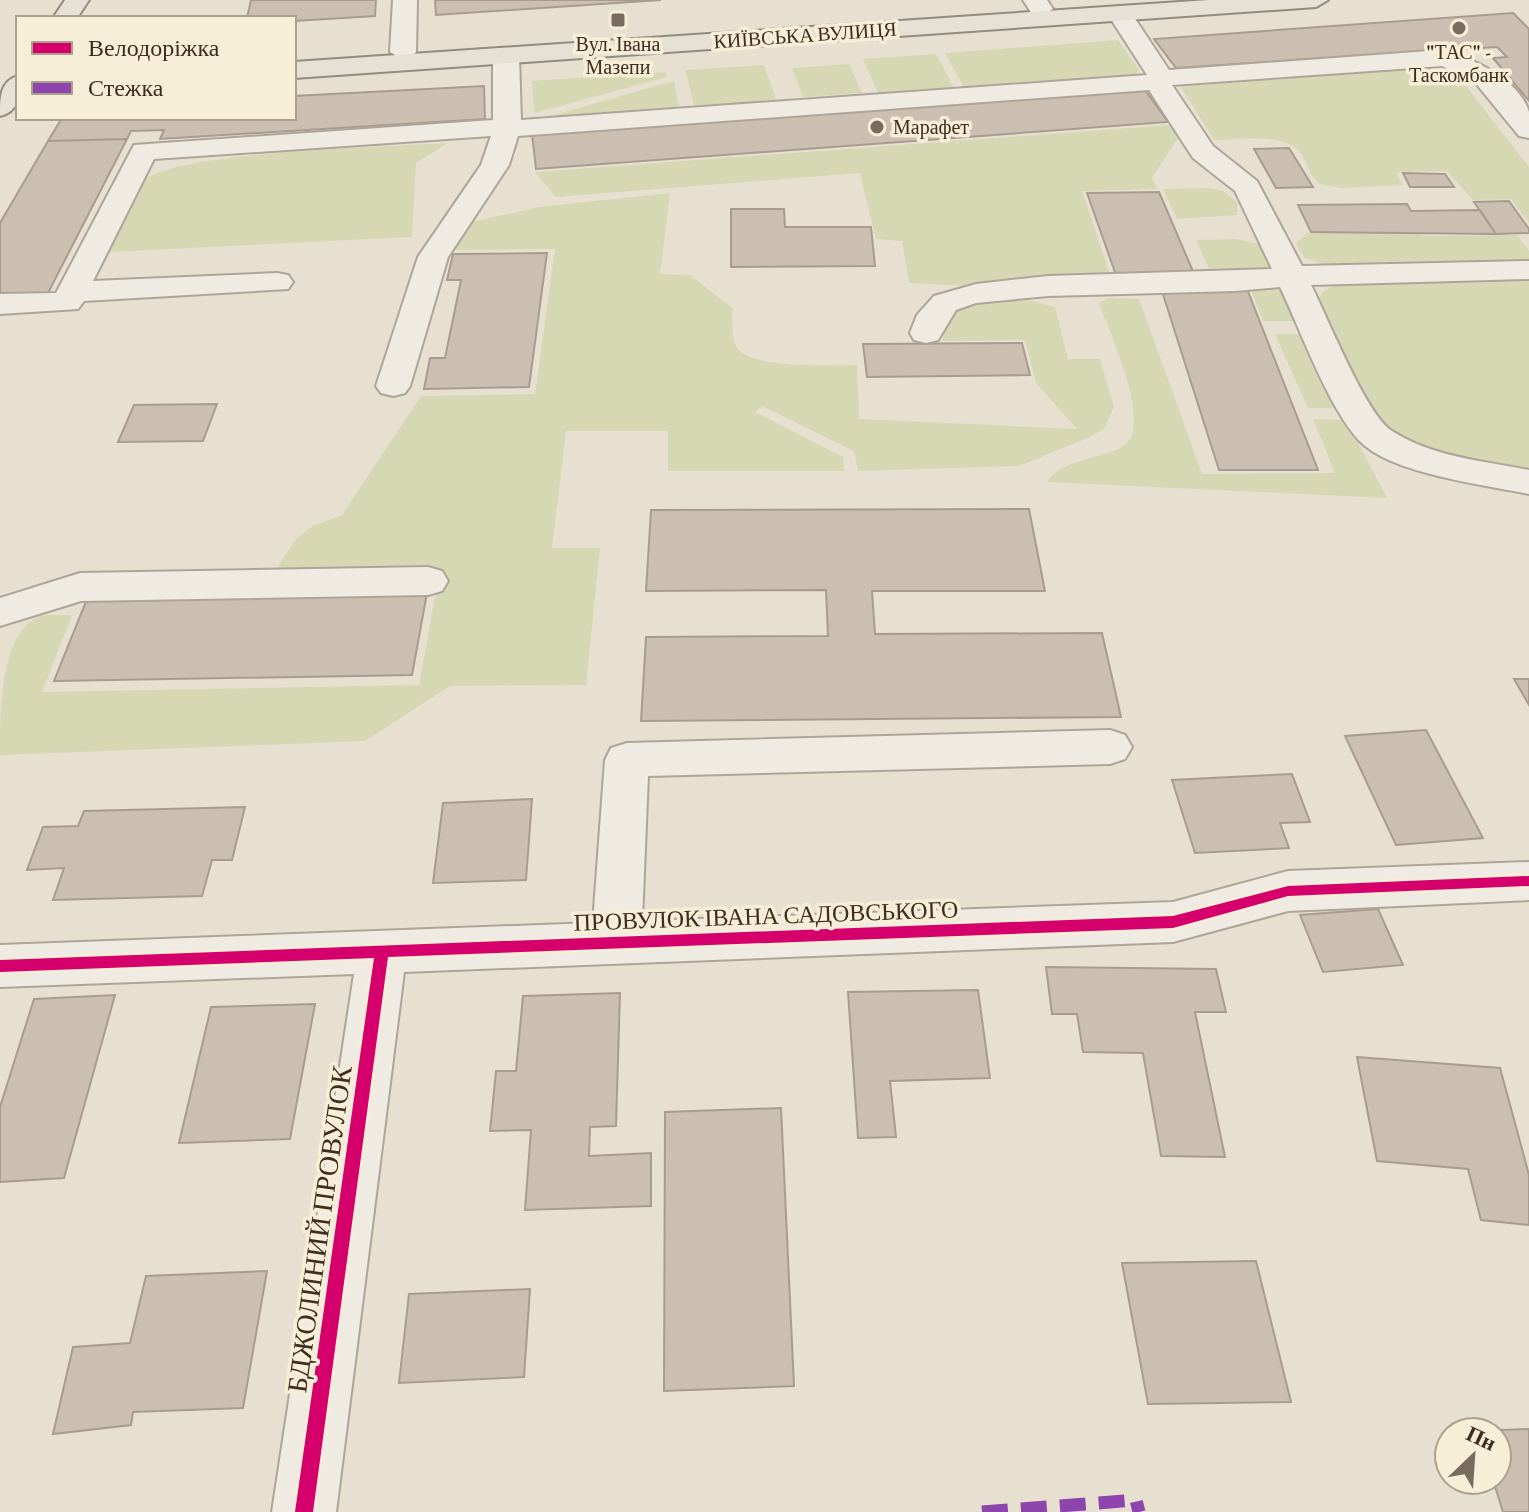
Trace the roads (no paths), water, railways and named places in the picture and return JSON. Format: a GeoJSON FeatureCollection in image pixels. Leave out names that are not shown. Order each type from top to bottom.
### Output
{"type":"FeatureCollection","features":[{"type":"Feature","properties":{"kind":"main road","name":"КИЇВСЬКА ВУЛИЦЯ"},"geometry":{"type":"LineString","coordinates":[[296,59],[1038,4],[1168,0]]}},
{"type":"Feature","properties":{"kind":"main road","name":"КИЇВСЬКА ВУЛИЦЯ"},"geometry":{"type":"LineString","coordinates":[[296,70],[1316,0]]}},
{"type":"Feature","properties":{"kind":"street"},"geometry":{"type":"LineString","coordinates":[[403,52],[405,0]]}},
{"type":"Feature","properties":{"kind":"street"},"geometry":{"type":"LineString","coordinates":[[1119,13],[1203,152],[1247,187],[1357,413],[1377,438],[1424,460],[1529,482]]}},
{"type":"Feature","properties":{"kind":"street"},"geometry":{"type":"LineString","coordinates":[[393,386],[433,257],[495,165],[507,128],[506,56]]}},
{"type":"Feature","properties":{"kind":"street"},"geometry":{"type":"LineString","coordinates":[[0,304],[67,302],[144,151],[507,128],[1443,58],[1467,63],[1482,72],[1529,130]]}},
{"type":"Feature","properties":{"kind":"street"},"geometry":{"type":"LineString","coordinates":[[926,333],[936,309],[946,299],[960,294],[1030,292],[1048,286],[1529,270]]}},
{"type":"Feature","properties":{"kind":"street"},"geometry":{"type":"LineString","coordinates":[[72,292],[277,282]]}},
{"type":"Feature","properties":{"kind":"street"},"geometry":{"type":"LineString","coordinates":[[0,612],[80,587],[428,581]]}},
{"type":"Feature","properties":{"kind":"street"},"geometry":{"type":"LineString","coordinates":[[616,944],[627,760],[1110,747]]}},
{"type":"Feature","properties":{"kind":"street","name":"ПРОВУЛОК ІВАНА САДОВСЬКОГО"},"geometry":{"type":"LineString","coordinates":[[0,966],[1173,922],[1288,891],[1529,881]]}},
{"type":"Feature","properties":{"kind":"street","name":"БДЖОЛИНИЙ ПРОВУЛОК"},"geometry":{"type":"LineString","coordinates":[[304,1512],[382,952]]}},
{"type":"Feature","properties":{"kind":"place","name":"Вул. Івана Мазепи"},"geometry":{"type":"Point","coordinates":[618,20]}},
{"type":"Feature","properties":{"kind":"place","name":"\"ТАС\" - Таскомбанк"},"geometry":{"type":"Point","coordinates":[1459,28]}},
{"type":"Feature","properties":{"kind":"place","name":"Марафет"},"geometry":{"type":"Point","coordinates":[877,127]}}]}
